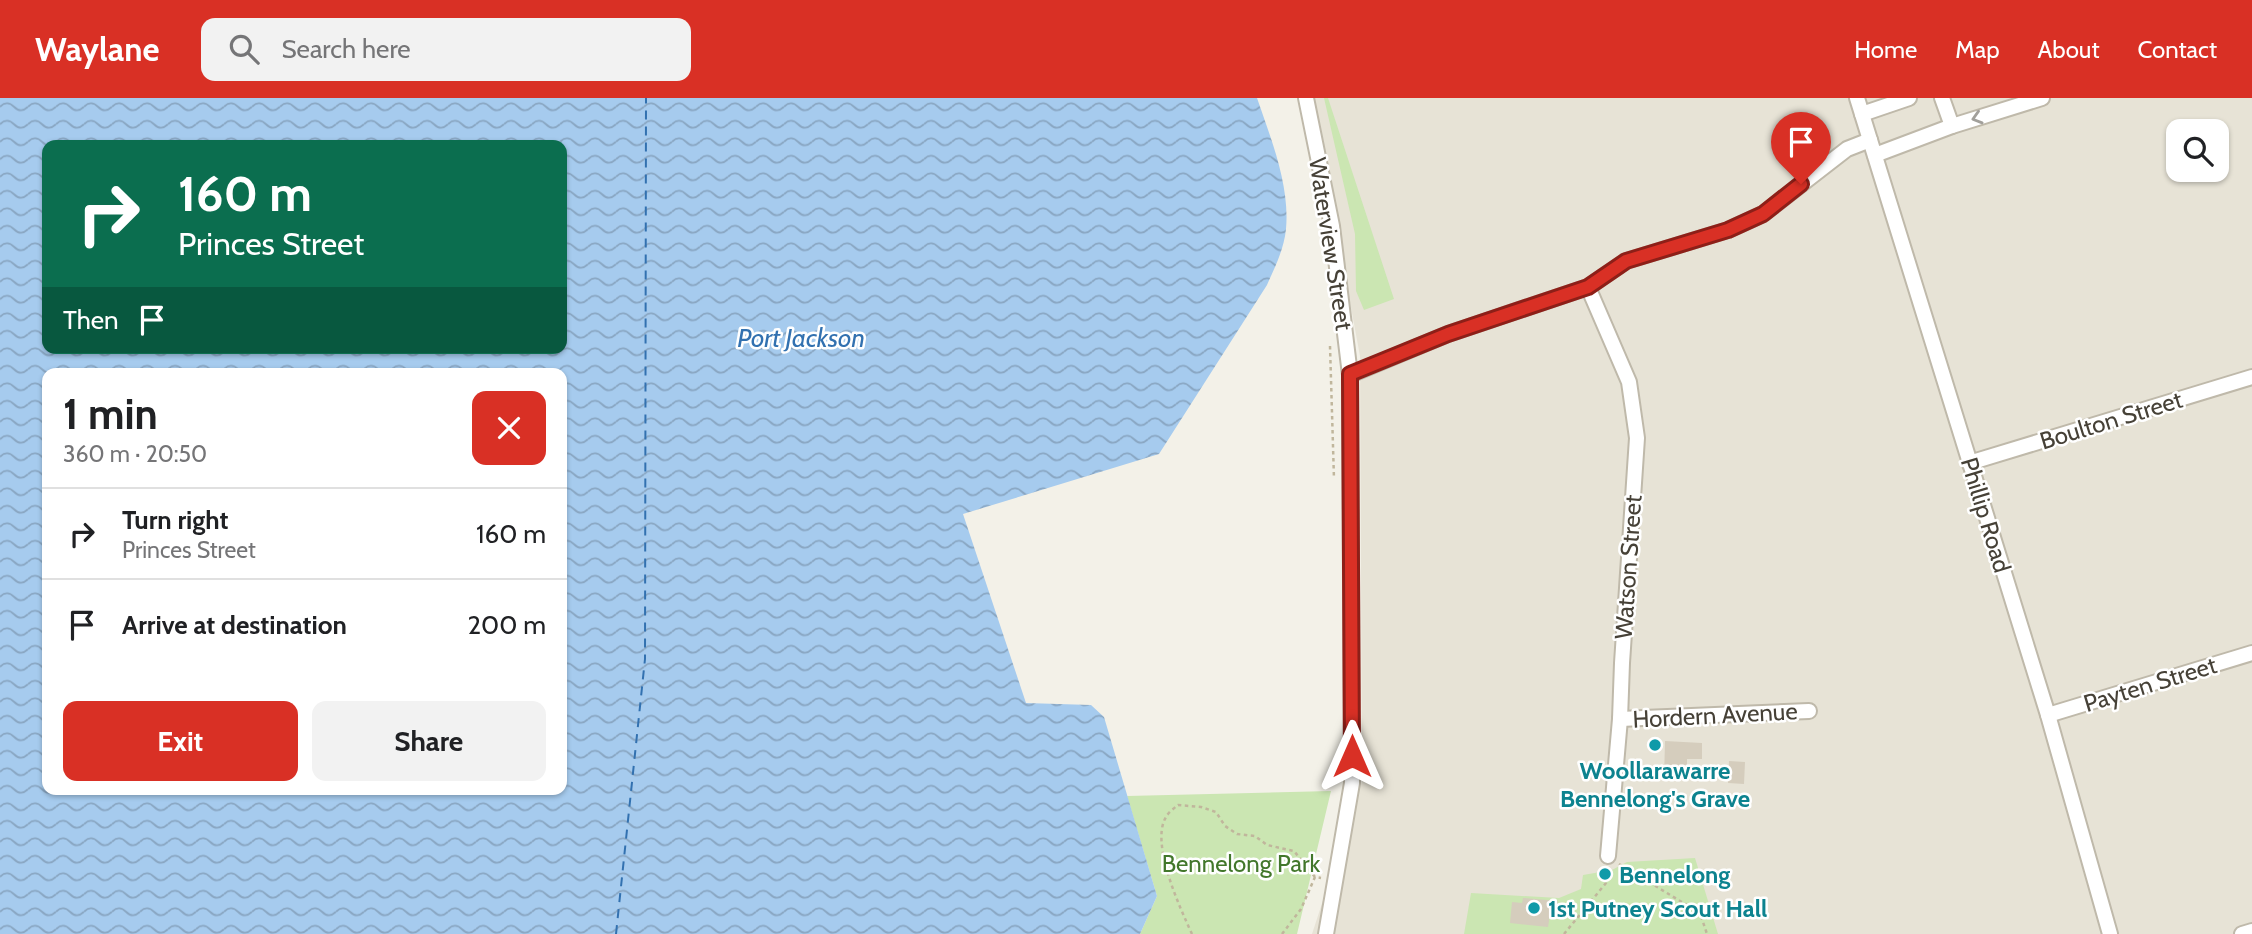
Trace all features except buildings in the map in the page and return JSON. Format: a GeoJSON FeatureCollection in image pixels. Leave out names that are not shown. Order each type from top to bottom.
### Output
{"type":"FeatureCollection","features":[{"type":"Feature","properties":{"kind":"street","name":"Waterview Street"},"geometry":{"type":"LineString","coordinates":[[1306,98],[1332,226],[1350,374],[1352,783],[1326,934]]}},
{"type":"Feature","properties":{"kind":"street","name":"Phillip Road"},"geometry":{"type":"LineString","coordinates":[[1857,98],[2048,715],[2110,934]]}},
{"type":"Feature","properties":{"kind":"street"},"geometry":{"type":"LineString","coordinates":[[1863,114],[1909,98]]}},
{"type":"Feature","properties":{"kind":"street"},"geometry":{"type":"LineString","coordinates":[[1942,98],[1952,126]]}},
{"type":"Feature","properties":{"kind":"street"},"geometry":{"type":"LineString","coordinates":[[1875,155],[1952,126],[2042,98]]}},
{"type":"Feature","properties":{"kind":"street"},"geometry":{"type":"LineString","coordinates":[[1350,374],[1448,334],[1588,287],[1626,261],[1728,230],[1763,214],[1847,149],[1870,140]]}},
{"type":"Feature","properties":{"kind":"street","name":"Watson Street"},"geometry":{"type":"LineString","coordinates":[[1588,287],[1629,382],[1637,438],[1620,719],[1608,856]]}},
{"type":"Feature","properties":{"kind":"street","name":"Boulton Street"},"geometry":{"type":"LineString","coordinates":[[1969,463],[2252,376]]}},
{"type":"Feature","properties":{"kind":"street","name":"Payten Street"},"geometry":{"type":"LineString","coordinates":[[2048,715],[2252,653]]}},
{"type":"Feature","properties":{"kind":"street","name":"Hordern Avenue"},"geometry":{"type":"LineString","coordinates":[[1620,719],[1810,710]]}},
{"type":"Feature","properties":{"kind":"street"},"geometry":{"type":"LineString","coordinates":[[2242,934],[2252,931]]}},
{"type":"Feature","properties":{"kind":"path"},"geometry":{"type":"LineString","coordinates":[[1330,344],[1334,488]]}},
{"type":"Feature","properties":{"kind":"path"},"geometry":{"type":"LineString","coordinates":[[1192,934],[1167,869],[1161,836],[1166,817],[1178,805],[1201,807],[1216,812],[1225,826],[1237,834],[1255,836],[1267,845],[1294,851],[1315,877],[1334,880]]}},
{"type":"Feature","properties":{"kind":"path"},"geometry":{"type":"LineString","coordinates":[[1564,934],[1606,883],[1608,856]]}},
{"type":"Feature","properties":{"kind":"path"},"geometry":{"type":"LineString","coordinates":[[1608,856],[1630,873],[1700,913],[1707,934]]}},
{"type":"Feature","properties":{"kind":"path"},"geometry":{"type":"LineString","coordinates":[[1282,934],[1301,909],[1315,877]]}},
{"type":"Feature","properties":{"kind":"shaded area"},"geometry":{"type":"Polygon","coordinates":[[[1312,98],[2252,98],[2252,934],[1312,934],[1362,781],[1360,356],[1312,98]]]}},
{"type":"Feature","properties":{"kind":"green space"},"geometry":{"type":"Polygon","coordinates":[[[1324,98],[1328,98],[1394,299],[1364,310],[1356,291],[1355,234],[1324,98]]]}},
{"type":"Feature","properties":{"kind":"green space","name":"Bennelong Park"},"geometry":{"type":"Polygon","coordinates":[[[1331,791],[1297,934],[1140,934],[1157,896],[1127,796],[1331,791]]]}},
{"type":"Feature","properties":{"kind":"green space"},"geometry":{"type":"Polygon","coordinates":[[[1695,858],[1718,934],[1464,934],[1471,893],[1559,898],[1581,889],[1583,875],[1612,870],[1627,862],[1695,858]]]}},
{"type":"Feature","properties":{"kind":"water","name":"Port Jackson"},"geometry":{"type":"Polygon","coordinates":[[[0,98],[1257,98],[1282,179],[1286,212],[1283,244],[1267,285],[1159,454],[963,514],[1026,703],[1091,705],[1104,717],[1157,896],[1140,934],[0,934],[0,98]]]}},
{"type":"Feature","properties":{"kind":"ferry route"},"geometry":{"type":"LineString","coordinates":[[616,934],[645,659],[646,98]]}},
{"type":"Feature","properties":{"kind":"place","name":"Woollarawarre Bennelong's Grave"},"geometry":{"type":"Point","coordinates":[1655,745]}},
{"type":"Feature","properties":{"kind":"place","name":"Bennelong"},"geometry":{"type":"Point","coordinates":[1605,874]}},
{"type":"Feature","properties":{"kind":"place","name":"1st Putney Scout Hall"},"geometry":{"type":"Point","coordinates":[1534,908]}},
{"type":"Feature","properties":{"kind":"route"},"geometry":{"type":"LineString","coordinates":[[1352,756],[1350,374],[1448,334],[1588,287],[1626,261],[1728,230],[1763,214],[1801,184]]}}]}
